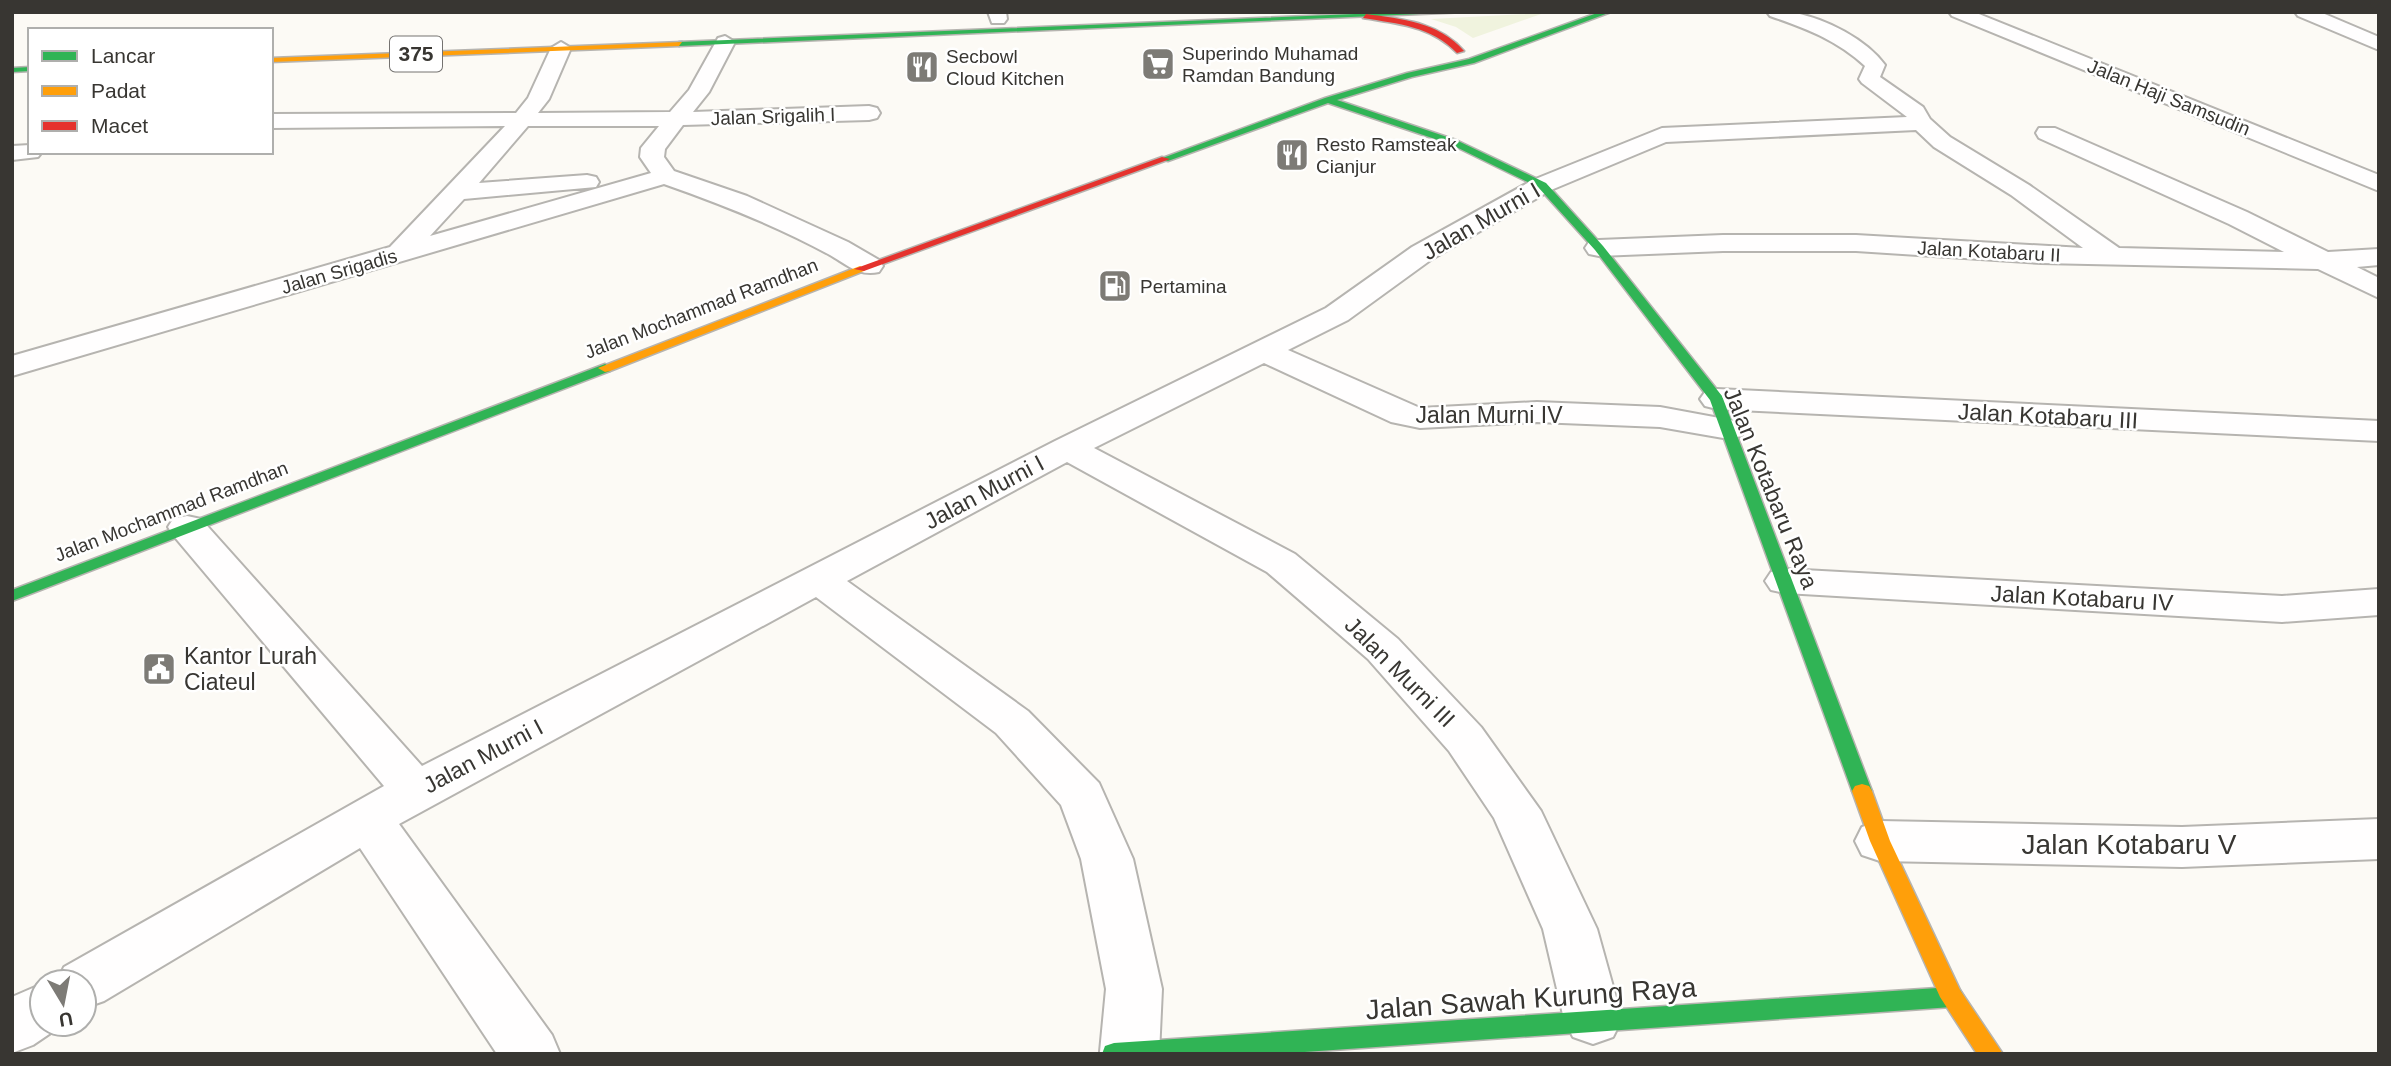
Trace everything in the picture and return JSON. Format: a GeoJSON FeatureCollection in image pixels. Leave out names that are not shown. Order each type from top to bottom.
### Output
{"type":"FeatureCollection","features":[{"type":"Feature","properties":{"kind":"main road","name":"375"},"geometry":{"type":"LineString","coordinates":[[273,47],[997,16],[1184,12]]}},
{"type":"Feature","properties":{"kind":"main road","name":"375"},"geometry":{"type":"LineString","coordinates":[[273,60],[1463,12]]}},
{"type":"Feature","properties":{"kind":"main road","name":"Jalan Mochammad Ramdhan"},"geometry":{"type":"LineString","coordinates":[[1410,75],[1434,60],[1565,12]]}},
{"type":"Feature","properties":{"kind":"main road","name":"Jalan Mochammad Ramdhan"},"geometry":{"type":"LineString","coordinates":[[12,596],[869,266],[1328,100],[1410,75],[1471,61],[1608,12]]}},
{"type":"Feature","properties":{"kind":"main road"},"geometry":{"type":"LineString","coordinates":[[1366,16],[1405,22],[1432,30],[1451,40],[1460,51]]}},
{"type":"Feature","properties":{"kind":"main road","name":"Jalan Kotabaru Raya"},"geometry":{"type":"LineString","coordinates":[[1328,100],[1453,142],[1542,184],[1599,248],[1723,414],[1880,841],[1952,997],[1992,1054]]}},
{"type":"Feature","properties":{"kind":"main road","name":"Jalan Sawah Kurung Raya"},"geometry":{"type":"LineString","coordinates":[[1122,1053],[1593,1019],[1952,997]]}},
{"type":"Feature","properties":{"kind":"street"},"geometry":{"type":"LineString","coordinates":[[1776,12],[1852,43],[1875,65],[1869,79],[1915,112],[1921,123],[1942,142],[2020,190],[2113,257]]}},
{"type":"Feature","properties":{"kind":"street","name":"Jalan Haji Samsudin"},"geometry":{"type":"LineString","coordinates":[[1958,12],[2379,184]]}},
{"type":"Feature","properties":{"kind":"street"},"geometry":{"type":"LineString","coordinates":[[2304,12],[2379,44]]}},
{"type":"Feature","properties":{"kind":"street"},"geometry":{"type":"LineString","coordinates":[[664,174],[652,157],[653,148],[698,92],[725,42]]}},
{"type":"Feature","properties":{"kind":"street"},"geometry":{"type":"LineString","coordinates":[[400,253],[522,120],[538,99],[561,48]]}},
{"type":"Feature","properties":{"kind":"street","name":"Jalan Srigalih I"},"geometry":{"type":"LineString","coordinates":[[273,121],[678,119],[869,113]]}},
{"type":"Feature","properties":{"kind":"street","name":"Jalan Murni I"},"geometry":{"type":"LineString","coordinates":[[98,977],[416,790],[1067,448],[1337,314],[1422,253],[1542,184],[1662,135],[1921,123]]}},
{"type":"Feature","properties":{"kind":"street"},"geometry":{"type":"LineString","coordinates":[[2047,133],[2238,218],[2379,289]]}},
{"type":"Feature","properties":{"kind":"street"},"geometry":{"type":"LineString","coordinates":[[457,192],[664,174],[738,201],[838,248],[869,266]]}},
{"type":"Feature","properties":{"kind":"street","name":"Jalan Srigadis"},"geometry":{"type":"LineString","coordinates":[[12,366],[664,174]]}},
{"type":"Feature","properties":{"kind":"street","name":"Jalan Kotabaru II"},"geometry":{"type":"LineString","coordinates":[[1599,248],[1723,243],[1856,243],[2041,256],[2323,261],[2379,257]]}},
{"type":"Feature","properties":{"kind":"street","name":"Jalan Murni IV"},"geometry":{"type":"LineString","coordinates":[[1262,350],[1403,415],[1420,418],[1537,412],[1660,417],[1723,414]]}},
{"type":"Feature","properties":{"kind":"street","name":"Jalan Kotabaru III"},"geometry":{"type":"LineString","coordinates":[[1723,414],[2379,431]]}},
{"type":"Feature","properties":{"kind":"street","name":"Jalan Murni III"},"geometry":{"type":"LineString","coordinates":[[1067,448],[1281,563],[1383,649],[1420,689],[1465,739],[1516,811],[1570,929],[1593,1019]]}},
{"type":"Feature","properties":{"kind":"street"},"geometry":{"type":"LineString","coordinates":[[187,527],[416,790]]}},
{"type":"Feature","properties":{"kind":"street"},"geometry":{"type":"LineString","coordinates":[[818,579],[1012,722],[1083,796],[1107,859],[1133,989],[1122,1053]]}},
{"type":"Feature","properties":{"kind":"street","name":"Jalan Kotabaru IV"},"geometry":{"type":"LineString","coordinates":[[1784,581],[2282,609],[2379,602]]}},
{"type":"Feature","properties":{"kind":"street"},"geometry":{"type":"LineString","coordinates":[[367,818],[531,1054]]}},
{"type":"Feature","properties":{"kind":"street","name":"Jalan Kotabaru V"},"geometry":{"type":"LineString","coordinates":[[1880,841],[2182,847],[2379,839]]}},
{"type":"Feature","properties":{"kind":"street"},"geometry":{"type":"LineString","coordinates":[[12,1027],[28,1017]]}},
{"type":"Feature","properties":{"kind":"green space"},"geometry":{"type":"Polygon","coordinates":[[[1544,13],[1473,38],[1456,27],[1431,19],[1544,13]]]}},
{"type":"Feature","properties":{"kind":"traffic: fast"},"geometry":{"type":"LineString","coordinates":[[679,44],[1463,12]]}},
{"type":"Feature","properties":{"kind":"traffic: fast"},"geometry":{"type":"LineString","coordinates":[[1165,159],[1328,100],[1410,75],[1471,61],[1608,12]]}},
{"type":"Feature","properties":{"kind":"traffic: fast"},"geometry":{"type":"LineString","coordinates":[[12,70],[28,69]]}},
{"type":"Feature","properties":{"kind":"traffic: fast"},"geometry":{"type":"LineString","coordinates":[[1328,100],[1453,142],[1542,185],[1599,248],[1717,399],[1862,791]]}},
{"type":"Feature","properties":{"kind":"traffic: fast"},"geometry":{"type":"LineString","coordinates":[[12,596],[605,368]]}},
{"type":"Feature","properties":{"kind":"traffic: fast"},"geometry":{"type":"LineString","coordinates":[[1114,1054],[1952,997]]}},
{"type":"Feature","properties":{"kind":"traffic: slow"},"geometry":{"type":"LineString","coordinates":[[273,60],[679,44]]}},
{"type":"Feature","properties":{"kind":"traffic: slow"},"geometry":{"type":"LineString","coordinates":[[605,368],[860,269]]}},
{"type":"Feature","properties":{"kind":"traffic: slow"},"geometry":{"type":"LineString","coordinates":[[1862,791],[1880,841],[1952,997],[1991,1054]]}},
{"type":"Feature","properties":{"kind":"traffic: jam"},"geometry":{"type":"LineString","coordinates":[[1366,16],[1429,29],[1440,34],[1460,51]]}},
{"type":"Feature","properties":{"kind":"traffic: jam"},"geometry":{"type":"LineString","coordinates":[[860,269],[1165,159]]}},
{"type":"Feature","properties":{"kind":"place","name":"Superindo Muhamad Ramdan Bandung"},"geometry":{"type":"Point","coordinates":[1158,64]}},
{"type":"Feature","properties":{"kind":"place","name":"Secbowl Cloud Kitchen"},"geometry":{"type":"Point","coordinates":[922,67]}},
{"type":"Feature","properties":{"kind":"place","name":"Resto Ramsteak Cianjur"},"geometry":{"type":"Point","coordinates":[1292,155]}},
{"type":"Feature","properties":{"kind":"place","name":"Pertamina"},"geometry":{"type":"Point","coordinates":[1115,286]}},
{"type":"Feature","properties":{"kind":"place","name":"Kantor Lurah Ciateul"},"geometry":{"type":"Point","coordinates":[159,669]}}]}
